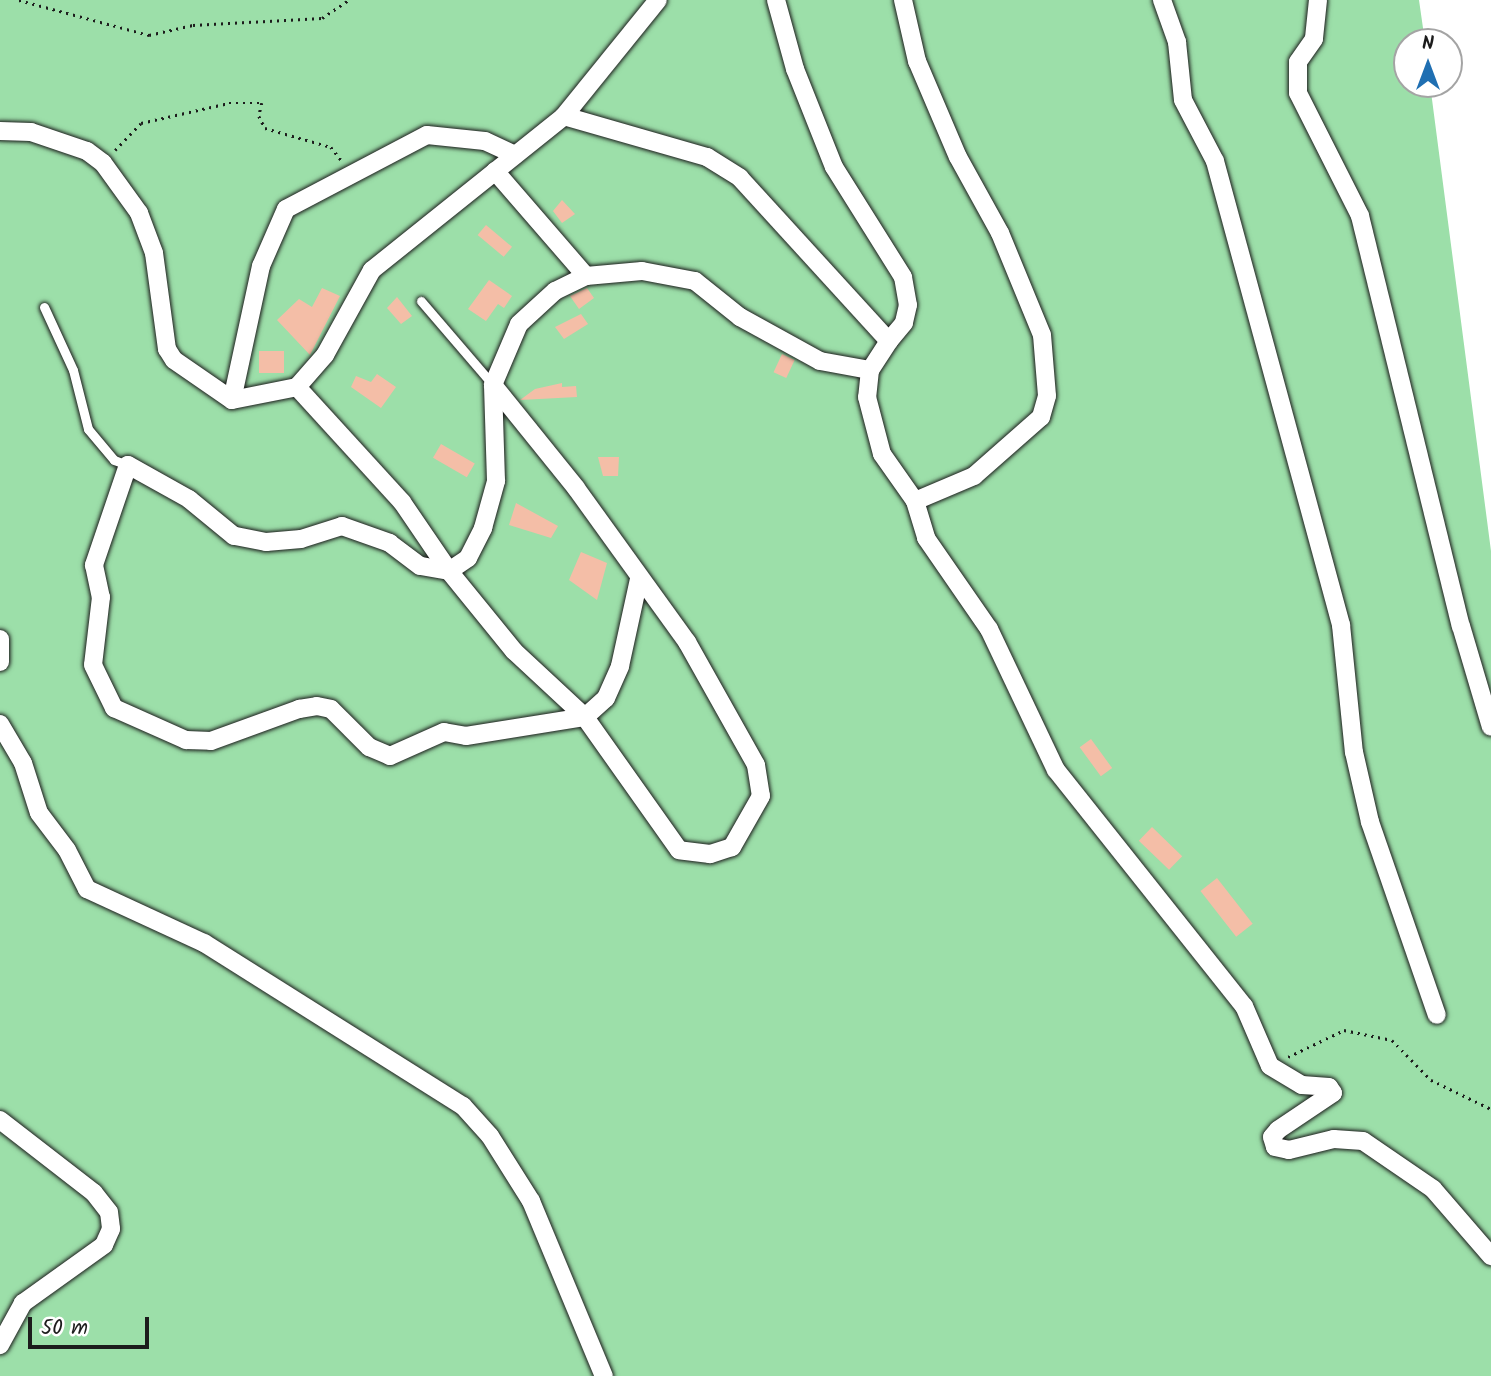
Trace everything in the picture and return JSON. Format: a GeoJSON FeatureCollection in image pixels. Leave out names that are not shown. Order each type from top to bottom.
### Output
{"type":"FeatureCollection","features":[{"type":"Feature","properties":{"kind":"street"},"geometry":{"type":"LineString","coordinates":[[0,131],[30,132],[87,151],[103,163],[139,213],[154,253],[167,349],[174,360],[232,400],[297,387],[325,355],[372,270],[564,116],[657,0]]}},
{"type":"Feature","properties":{"kind":"street"},"geometry":{"type":"LineString","coordinates":[[776,0],[795,69],[834,167],[903,277],[908,305],[904,323],[870,370],[867,397],[882,454],[915,500],[926,538],[989,629],[1056,770],[1244,1006],[1270,1066],[1301,1085],[1329,1087],[1333,1093],[1278,1130],[1272,1137],[1275,1147],[1289,1150],[1334,1139],[1363,1141],[1433,1189],[1491,1256]]}},
{"type":"Feature","properties":{"kind":"street"},"geometry":{"type":"LineString","coordinates":[[903,0],[917,61],[958,158],[1000,233],[1042,335],[1047,396],[1041,417],[974,476],[915,500]]}},
{"type":"Feature","properties":{"kind":"street"},"geometry":{"type":"LineString","coordinates":[[1162,0],[1177,42],[1183,100],[1216,161],[1341,625],[1354,752],[1370,822],[1437,1015]]}},
{"type":"Feature","properties":{"kind":"street"},"geometry":{"type":"LineString","coordinates":[[1318,0],[1314,39],[1298,62],[1298,93],[1360,216],[1461,626],[1491,727]]}},
{"type":"Feature","properties":{"kind":"street"},"geometry":{"type":"LineString","coordinates":[[564,116],[706,157],[740,178],[889,341]]}},
{"type":"Feature","properties":{"kind":"street"},"geometry":{"type":"LineString","coordinates":[[232,400],[261,266],[273,230],[286,209],[350,173],[427,135],[485,141],[515,155]]}},
{"type":"Feature","properties":{"kind":"street"},"geometry":{"type":"LineString","coordinates":[[495,171],[586,275]]}},
{"type":"Feature","properties":{"kind":"street"},"geometry":{"type":"LineString","coordinates":[[639,579],[620,666],[606,698],[585,717],[466,736],[444,732],[390,757],[369,747],[331,709],[317,706],[299,709],[211,741],[186,740],[139,723],[114,708],[98,679],[92,652],[101,597],[94,565],[128,465],[189,499],[234,536],[266,542],[289,540],[342,526],[390,543],[419,566],[449,571],[468,558],[483,528],[496,481],[493,385],[520,324],[555,291],[586,275],[642,271],[695,281],[740,317],[820,361],[870,370]]}},
{"type":"Feature","properties":{"kind":"street"},"geometry":{"type":"LineString","coordinates":[[297,387],[402,502],[449,571],[514,651],[585,717],[679,849],[695,854],[732,847],[761,796],[757,765],[687,642],[639,579],[576,488],[493,385]]}},
{"type":"Feature","properties":{"kind":"street"},"geometry":{"type":"LineString","coordinates":[[0,639],[0,662]]}},
{"type":"Feature","properties":{"kind":"street"},"geometry":{"type":"LineString","coordinates":[[0,724],[23,763],[39,813],[67,850],[86,889],[204,943],[463,1106],[490,1136],[531,1201],[604,1376]]}},
{"type":"Feature","properties":{"kind":"street"},"geometry":{"type":"LineString","coordinates":[[0,1120],[94,1193],[109,1212],[111,1229],[104,1245],[23,1303],[0,1345]]}},
{"type":"Feature","properties":{"kind":"lane"},"geometry":{"type":"LineString","coordinates":[[421,301],[493,385]]}},
{"type":"Feature","properties":{"kind":"lane"},"geometry":{"type":"LineString","coordinates":[[44,307],[73,370],[88,429],[114,460],[128,465]]}},
{"type":"Feature","properties":{"kind":"path"},"geometry":{"type":"LineString","coordinates":[[19,0],[149,35],[193,25],[322,18],[349,0]]}},
{"type":"Feature","properties":{"kind":"path"},"geometry":{"type":"LineString","coordinates":[[103,163],[141,123],[229,103],[262,103],[259,116],[265,128],[331,147],[350,173]]}},
{"type":"Feature","properties":{"kind":"path"},"geometry":{"type":"LineString","coordinates":[[1270,1066],[1344,1030],[1392,1040],[1431,1080],[1491,1110]]}},
{"type":"Feature","properties":{"kind":"green space"},"geometry":{"type":"Polygon","coordinates":[[[0,0],[1419,0],[1423,28],[1393,28],[1393,98],[1432,98],[1491,551],[1491,1376],[0,1376],[0,0]]]}},
{"type":"Feature","properties":{"kind":"building"},"geometry":{"type":"Polygon","coordinates":[[[562,200],[575,214],[562,223],[553,211],[562,200]]]}},
{"type":"Feature","properties":{"kind":"building"},"geometry":{"type":"Polygon","coordinates":[[[486,225],[512,247],[504,257],[478,235],[486,225]]]}},
{"type":"Feature","properties":{"kind":"building"},"geometry":{"type":"Polygon","coordinates":[[[489,280],[512,296],[504,308],[498,304],[486,321],[468,309],[489,280]]]}},
{"type":"Feature","properties":{"kind":"building"},"geometry":{"type":"Polygon","coordinates":[[[322,288],[340,296],[310,355],[277,320],[299,299],[312,307],[322,288]]]}},
{"type":"Feature","properties":{"kind":"building"},"geometry":{"type":"Polygon","coordinates":[[[587,288],[594,298],[579,309],[570,296],[587,288]]]}},
{"type":"Feature","properties":{"kind":"building"},"geometry":{"type":"Polygon","coordinates":[[[397,297],[412,316],[401,324],[387,308],[397,297]]]}},
{"type":"Feature","properties":{"kind":"building"},"geometry":{"type":"Polygon","coordinates":[[[581,314],[588,324],[564,339],[555,327],[581,314]]]}},
{"type":"Feature","properties":{"kind":"building"},"geometry":{"type":"Polygon","coordinates":[[[259,351],[284,351],[284,373],[259,373],[259,351]]]}},
{"type":"Feature","properties":{"kind":"building"},"geometry":{"type":"Polygon","coordinates":[[[782,354],[795,360],[786,378],[774,372],[782,354]]]}},
{"type":"Feature","properties":{"kind":"building"},"geometry":{"type":"Polygon","coordinates":[[[377,374],[396,387],[381,408],[351,387],[356,376],[371,382],[377,374]]]}},
{"type":"Feature","properties":{"kind":"building"},"geometry":{"type":"Polygon","coordinates":[[[562,383],[562,387],[576,386],[577,397],[520,400],[535,389],[562,383]]]}},
{"type":"Feature","properties":{"kind":"building"},"geometry":{"type":"Polygon","coordinates":[[[441,444],[475,464],[467,477],[433,458],[441,444]]]}},
{"type":"Feature","properties":{"kind":"building"},"geometry":{"type":"Polygon","coordinates":[[[598,457],[619,457],[618,476],[603,476],[598,457]]]}},
{"type":"Feature","properties":{"kind":"building"},"geometry":{"type":"Polygon","coordinates":[[[516,503],[558,526],[551,538],[509,525],[516,503]]]}},
{"type":"Feature","properties":{"kind":"building"},"geometry":{"type":"Polygon","coordinates":[[[581,552],[607,563],[597,600],[569,580],[581,552]]]}},
{"type":"Feature","properties":{"kind":"building"},"geometry":{"type":"Polygon","coordinates":[[[1091,739],[1112,768],[1101,776],[1080,747],[1091,739]]]}},
{"type":"Feature","properties":{"kind":"building"},"geometry":{"type":"Polygon","coordinates":[[[1152,827],[1182,856],[1169,870],[1139,841],[1152,827]]]}},
{"type":"Feature","properties":{"kind":"building"},"geometry":{"type":"Polygon","coordinates":[[[1217,878],[1253,924],[1236,937],[1200,891],[1217,878]]]}}]}
